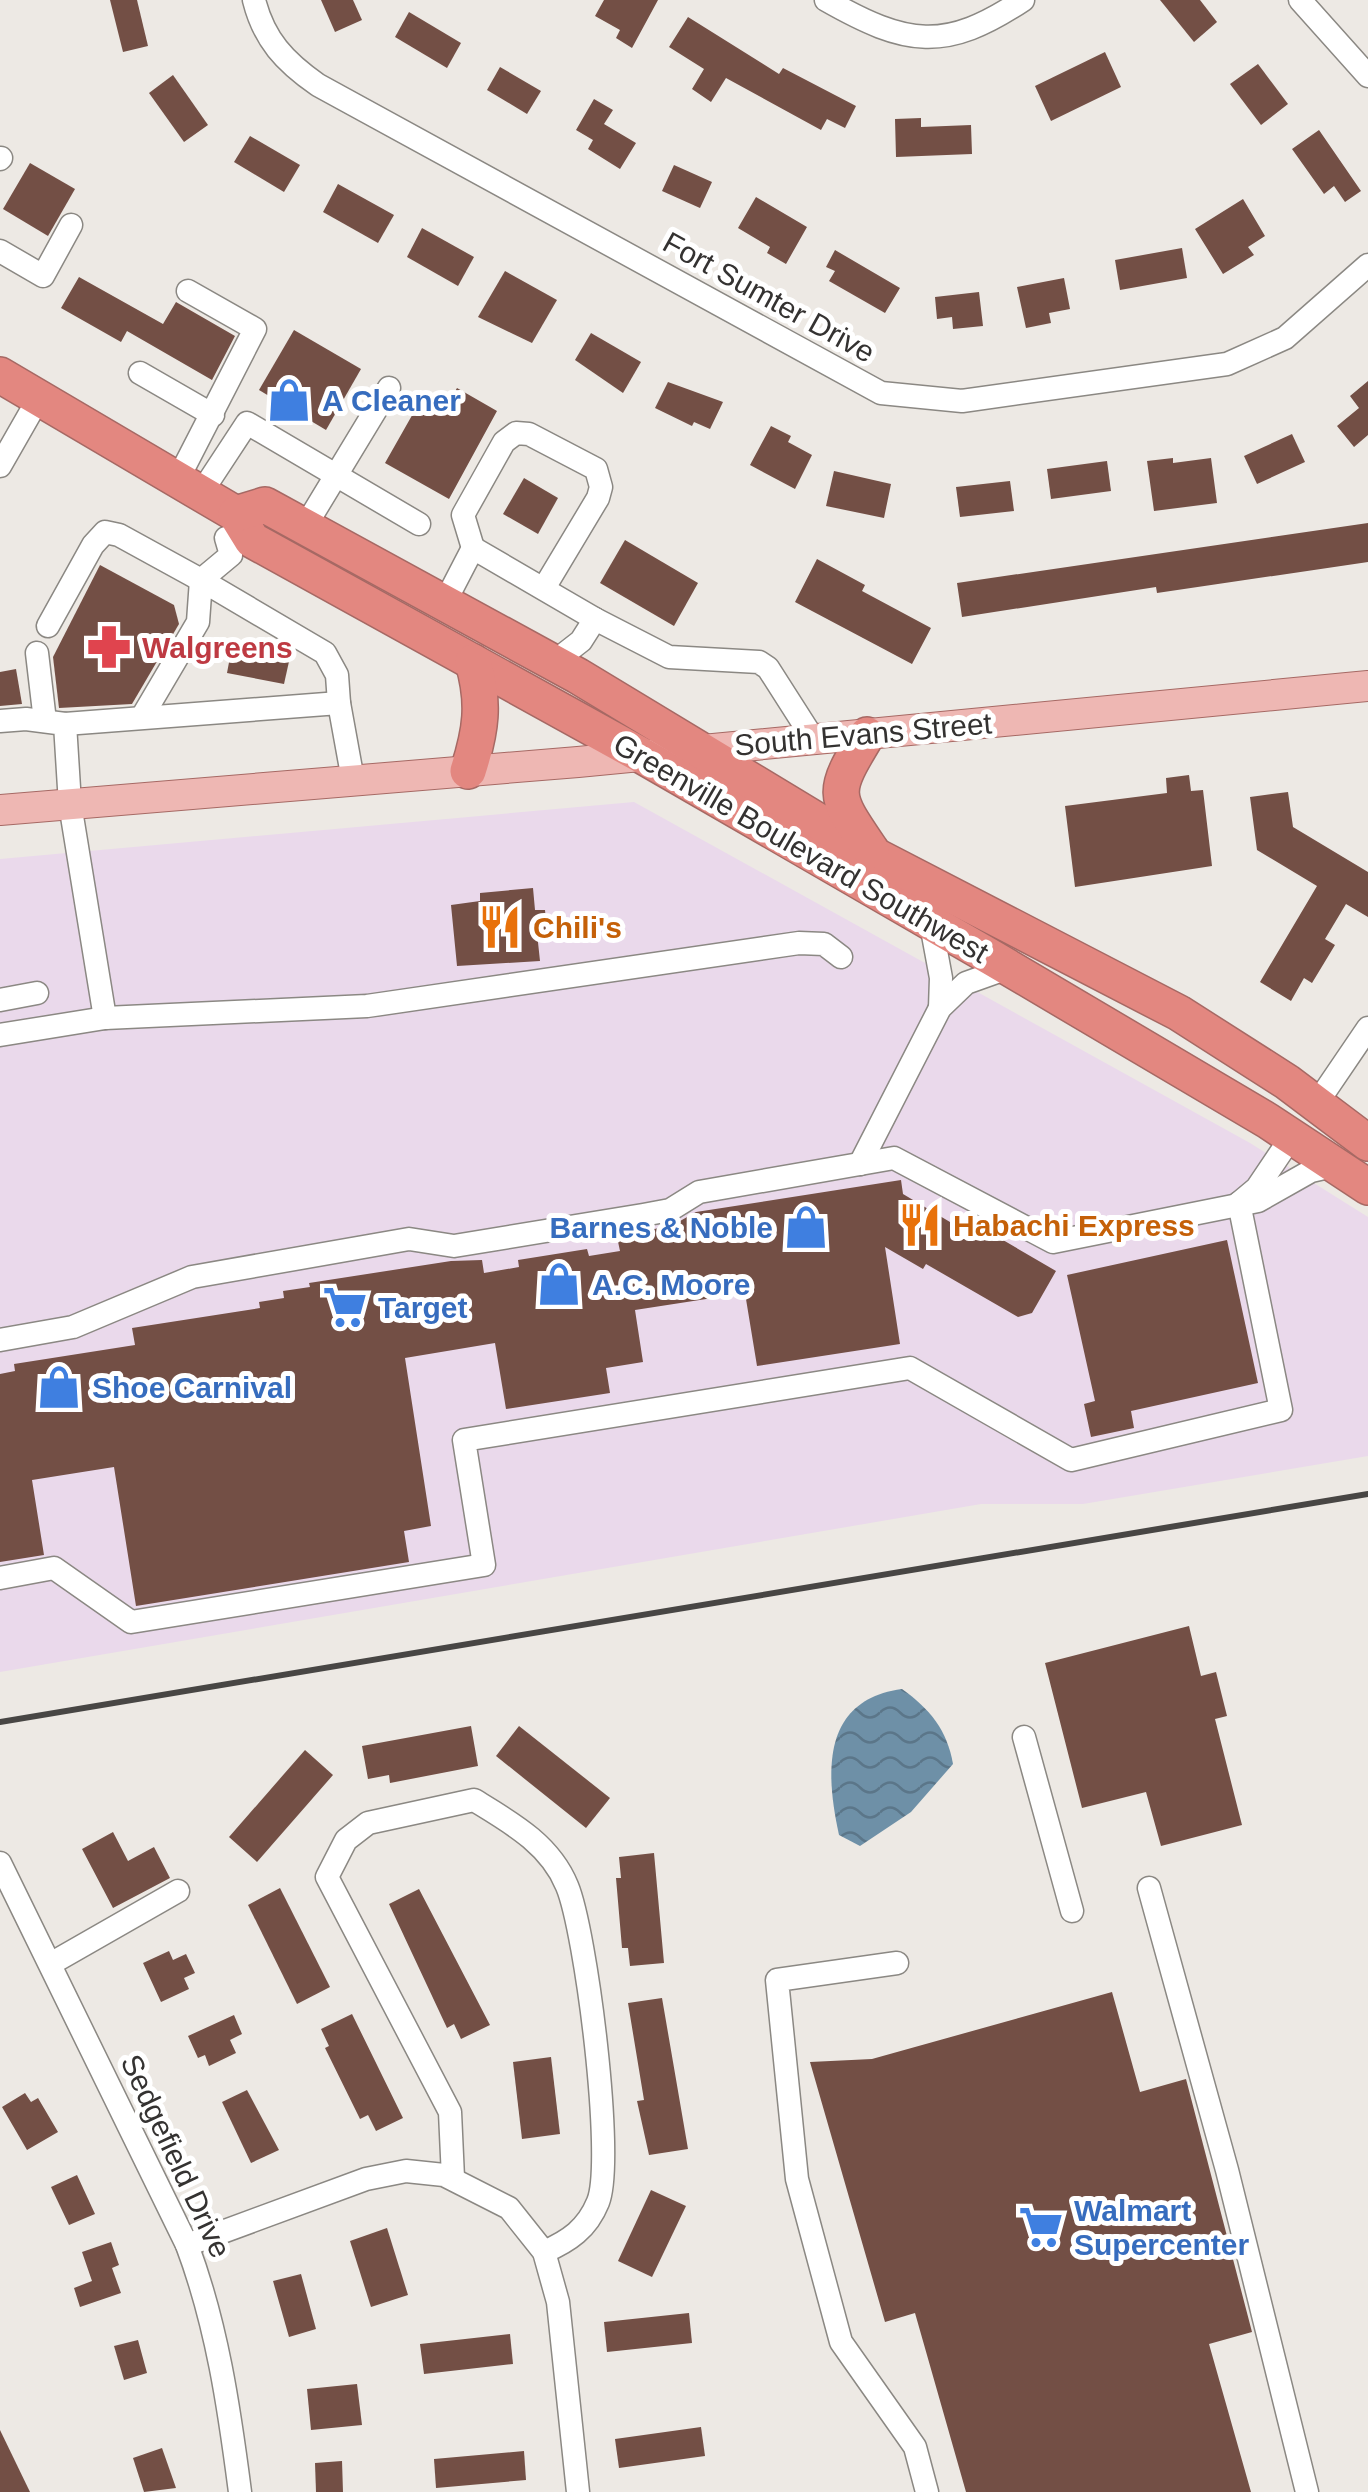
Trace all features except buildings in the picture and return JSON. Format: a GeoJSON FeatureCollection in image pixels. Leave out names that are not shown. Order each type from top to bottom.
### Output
{"type":"FeatureCollection","features":[{"type":"Feature","properties":{"kind":"highway","name":"Greenville Boulevard Southwest"},"geometry":{"type":"LineString","coordinates":[[0,375],[190,486],[231,526],[252,540],[641,755],[1292,1136],[1353,1163],[1368,1188]]}},
{"type":"Feature","properties":{"kind":"highway","name":"Greenville Boulevard Southwest"},"geometry":{"type":"LineString","coordinates":[[231,526],[265,505],[445,602],[571,660],[695,749],[874,855],[1179,1013],[1316,1103],[1368,1144]]}},
{"type":"Feature","properties":{"kind":"highway"},"geometry":{"type":"LineString","coordinates":[[468,771],[478,740],[484,699],[473,662]]}},
{"type":"Feature","properties":{"kind":"highway"},"geometry":{"type":"LineString","coordinates":[[867,735],[841,778],[841,805],[874,855]]}},
{"type":"Feature","properties":{"kind":"highway"},"geometry":{"type":"LineString","coordinates":[[1180,1070],[1237,1077],[1284,1106],[1316,1103]]}},
{"type":"Feature","properties":{"kind":"main road","name":"South Evans Street"},"geometry":{"type":"LineString","coordinates":[[0,810],[814,740],[1368,686]]}},
{"type":"Feature","properties":{"kind":"street","name":"Fort Sumter Drive"},"geometry":{"type":"LineString","coordinates":[[254,0],[269,40],[289,65],[318,85],[882,392],[962,400],[1228,364],[1285,338],[1368,265]]}},
{"type":"Feature","properties":{"kind":"street"},"geometry":{"type":"LineString","coordinates":[[826,0],[911,39],[979,29],[1024,0]]}},
{"type":"Feature","properties":{"kind":"street"},"geometry":{"type":"LineString","coordinates":[[1300,0],[1368,76]]}},
{"type":"Feature","properties":{"kind":"street"},"geometry":{"type":"LineString","coordinates":[[0,251],[43,276],[71,226]]}},
{"type":"Feature","properties":{"kind":"street"},"geometry":{"type":"LineString","coordinates":[[188,291],[255,329],[213,415],[190,486]]}},
{"type":"Feature","properties":{"kind":"street"},"geometry":{"type":"LineString","coordinates":[[140,374],[213,415]]}},
{"type":"Feature","properties":{"kind":"street"},"geometry":{"type":"LineString","coordinates":[[306,525],[389,388]]}},
{"type":"Feature","properties":{"kind":"street"},"geometry":{"type":"LineString","coordinates":[[0,466],[40,396]]}},
{"type":"Feature","properties":{"kind":"street"},"geometry":{"type":"LineString","coordinates":[[190,486],[247,423],[419,524]]}},
{"type":"Feature","properties":{"kind":"street"},"geometry":{"type":"LineString","coordinates":[[544,588],[601,487],[596,469],[529,434],[516,433],[504,442],[463,515],[463,528],[472,548],[595,619],[669,657],[759,662],[814,740]]}},
{"type":"Feature","properties":{"kind":"street"},"geometry":{"type":"LineString","coordinates":[[142,716],[198,622],[204,562],[231,526]]}},
{"type":"Feature","properties":{"kind":"street"},"geometry":{"type":"LineString","coordinates":[[48,626],[93,546],[105,532],[119,535],[203,577],[240,605],[325,653],[337,675],[353,780]]}},
{"type":"Feature","properties":{"kind":"street"},"geometry":{"type":"LineString","coordinates":[[445,602],[472,548]]}},
{"type":"Feature","properties":{"kind":"street"},"geometry":{"type":"LineString","coordinates":[[571,660],[595,619]]}},
{"type":"Feature","properties":{"kind":"street"},"geometry":{"type":"LineString","coordinates":[[36,653],[55,723],[105,1018]]}},
{"type":"Feature","properties":{"kind":"street"},"geometry":{"type":"LineString","coordinates":[[0,721],[55,723],[339,702]]}},
{"type":"Feature","properties":{"kind":"street"},"geometry":{"type":"LineString","coordinates":[[931,924],[941,978],[940,1008]]}},
{"type":"Feature","properties":{"kind":"street"},"geometry":{"type":"LineString","coordinates":[[0,1035],[105,1018],[367,1006],[799,942],[824,944],[841,957]]}},
{"type":"Feature","properties":{"kind":"street"},"geometry":{"type":"LineString","coordinates":[[860,1164],[940,1008],[966,983],[1008,968]]}},
{"type":"Feature","properties":{"kind":"street"},"geometry":{"type":"LineString","coordinates":[[0,1000],[37,994]]}},
{"type":"Feature","properties":{"kind":"street"},"geometry":{"type":"LineString","coordinates":[[1316,1103],[1368,1028]]}},
{"type":"Feature","properties":{"kind":"street"},"geometry":{"type":"LineString","coordinates":[[1239,1203],[1257,1188],[1292,1136]]}},
{"type":"Feature","properties":{"kind":"street"},"geometry":{"type":"LineString","coordinates":[[0,1340],[74,1327],[192,1277],[409,1239],[454,1246],[644,1215],[670,1210],[698,1192],[894,1158],[1053,1242],[1270,1198],[1311,1171],[1353,1163]]}},
{"type":"Feature","properties":{"kind":"street"},"geometry":{"type":"LineString","coordinates":[[0,1578],[54,1568],[131,1622],[484,1565],[464,1440],[910,1368],[1071,1460],[1281,1410],[1239,1203]]}},
{"type":"Feature","properties":{"kind":"street"},"geometry":{"type":"LineString","coordinates":[[1024,1737],[1072,1911]]}},
{"type":"Feature","properties":{"kind":"street"},"geometry":{"type":"LineString","coordinates":[[453,2178],[450,2112],[327,1877],[346,1840],[368,1823],[474,1800],[532,1836],[566,1883],[578,1923],[604,2138],[599,2201],[574,2239],[544,2252]]}},
{"type":"Feature","properties":{"kind":"street","name":"Sedgefield Drive"},"geometry":{"type":"LineString","coordinates":[[4,1878],[52,1962],[187,2245],[215,2337],[240,2492]]}},
{"type":"Feature","properties":{"kind":"street"},"geometry":{"type":"LineString","coordinates":[[1149,1888],[1226,2170],[1307,2492]]}},
{"type":"Feature","properties":{"kind":"street"},"geometry":{"type":"LineString","coordinates":[[52,1962],[178,1891]]}},
{"type":"Feature","properties":{"kind":"street"},"geometry":{"type":"LineString","coordinates":[[897,1963],[777,1980],[797,2179],[841,2342],[915,2448],[927,2492]]}},
{"type":"Feature","properties":{"kind":"street"},"geometry":{"type":"LineString","coordinates":[[187,2245],[366,2179],[406,2171],[453,2178],[509,2208],[544,2252],[558,2302],[578,2492]]}},
{"type":"Feature","properties":{"kind":"shaded area"},"geometry":{"type":"Polygon","coordinates":[[[634,802],[1250,1143],[1368,1217],[1368,1456],[1083,1504],[981,1504],[0,1672],[0,859],[634,802]]]}},
{"type":"Feature","properties":{"kind":"water"},"geometry":{"type":"Polygon","coordinates":[[[902,1689],[936,1721],[953,1764],[911,1812],[860,1846],[839,1835],[832,1787],[835,1742],[856,1707],[902,1689]]]}},
{"type":"Feature","properties":{"kind":"railway"},"geometry":{"type":"LineString","coordinates":[[0,1722],[1368,1494]]}},
{"type":"Feature","properties":{"kind":"place","name":"A Cleaner"},"geometry":{"type":"Point","coordinates":[289,400]}},
{"type":"Feature","properties":{"kind":"place","name":"Walgreens"},"geometry":{"type":"Point","coordinates":[109,647]}},
{"type":"Feature","properties":{"kind":"place","name":"Chili's"},"geometry":{"type":"Point","coordinates":[500,927]}},
{"type":"Feature","properties":{"kind":"place","name":"Habachi Express"},"geometry":{"type":"Point","coordinates":[920,1225]}},
{"type":"Feature","properties":{"kind":"place","name":"Barnes & Noble"},"geometry":{"type":"Point","coordinates":[806,1227]}},
{"type":"Feature","properties":{"kind":"place","name":"A.C. Moore"},"geometry":{"type":"Point","coordinates":[559,1284]}},
{"type":"Feature","properties":{"kind":"place","name":"Target"},"geometry":{"type":"Point","coordinates":[345,1307]}},
{"type":"Feature","properties":{"kind":"place","name":"Shoe Carnival"},"geometry":{"type":"Point","coordinates":[59,1387]}},
{"type":"Feature","properties":{"kind":"place","name":"Walmart Supercenter"},"geometry":{"type":"Point","coordinates":[1041,2227]}}]}
